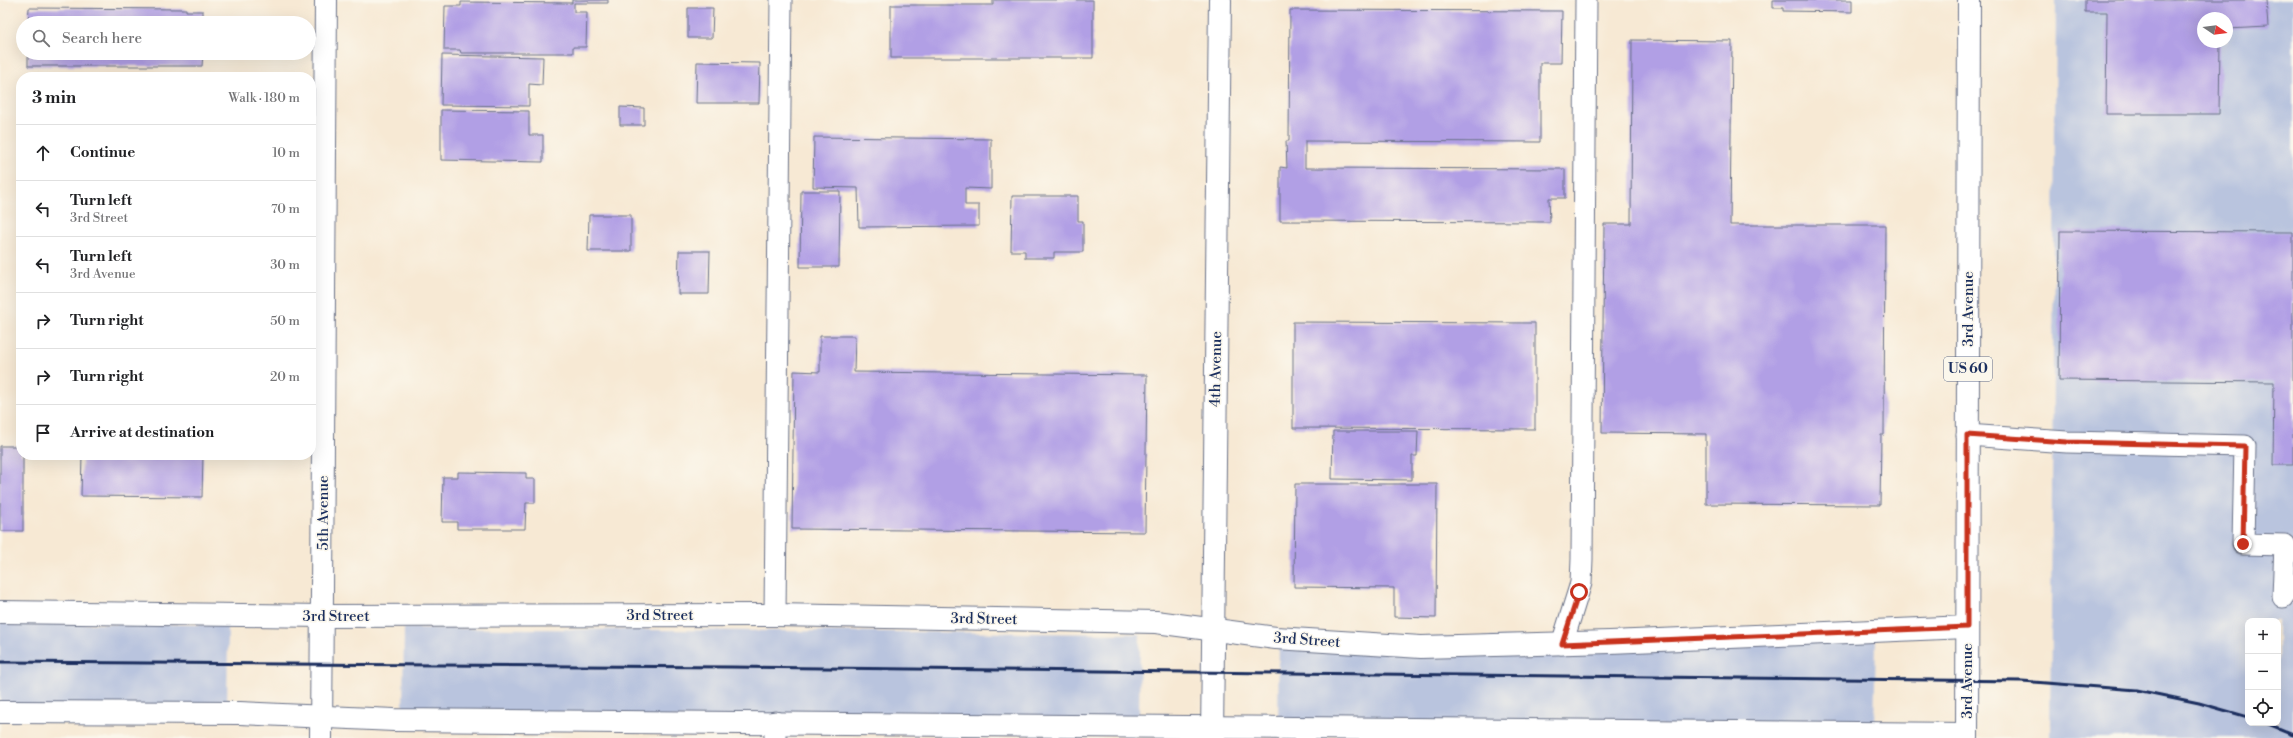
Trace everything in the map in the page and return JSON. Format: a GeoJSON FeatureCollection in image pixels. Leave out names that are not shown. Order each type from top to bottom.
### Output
{"type":"FeatureCollection","features":[{"type":"Feature","properties":{"kind":"street","name":"5th Avenue"},"geometry":{"type":"LineString","coordinates":[[321,738],[326,0]]}},
{"type":"Feature","properties":{"kind":"street","name":"4th Avenue"},"geometry":{"type":"LineString","coordinates":[[1212,733],[1220,0]]}},
{"type":"Feature","properties":{"kind":"street","name":"3rd Avenue"},"geometry":{"type":"LineString","coordinates":[[1967,736],[1969,0]]}},
{"type":"Feature","properties":{"kind":"street","name":"3rd Street"},"geometry":{"type":"LineString","coordinates":[[0,612],[323,616],[775,615],[1156,622],[1214,628],[1276,638],[1421,647],[1562,644],[1967,627]]}},
{"type":"Feature","properties":{"kind":"street"},"geometry":{"type":"LineString","coordinates":[[0,712],[232,713],[394,720],[775,730],[1967,736]]}},
{"type":"Feature","properties":{"kind":"lane"},"geometry":{"type":"LineString","coordinates":[[775,615],[781,0]]}},
{"type":"Feature","properties":{"kind":"lane"},"geometry":{"type":"LineString","coordinates":[[1562,644],[1577,601],[1581,571],[1586,0]]}},
{"type":"Feature","properties":{"kind":"lane"},"geometry":{"type":"LineString","coordinates":[[1967,435],[2067,442],[2245,446],[2243,544],[2285,545],[2283,597]]}},
{"type":"Feature","properties":{"kind":"shaded area"},"geometry":{"type":"Polygon","coordinates":[[[2056,0],[2293,0],[2293,738],[2050,738],[2056,0]]]}},
{"type":"Feature","properties":{"kind":"shaded area"},"geometry":{"type":"Polygon","coordinates":[[[0,623],[228,625],[227,713],[0,711],[0,623]]]}},
{"type":"Feature","properties":{"kind":"shaded area"},"geometry":{"type":"Polygon","coordinates":[[[404,628],[1140,634],[1139,722],[403,715],[404,628]]]}},
{"type":"Feature","properties":{"kind":"shaded area"},"geometry":{"type":"Polygon","coordinates":[[[1279,636],[1876,640],[1874,728],[1278,722],[1279,636]]]}},
{"type":"Feature","properties":{"kind":"building"},"geometry":{"type":"Polygon","coordinates":[[[572,0],[608,0],[608,3],[574,3],[574,12],[587,12],[586,47],[573,47],[573,53],[461,53],[460,50],[444,50],[445,6],[461,6],[461,2],[572,3],[572,0]]]}},
{"type":"Feature","properties":{"kind":"building"},"geometry":{"type":"Polygon","coordinates":[[[993,0],[1093,0],[1093,58],[891,58],[891,5],[993,5],[993,0]]]}},
{"type":"Feature","properties":{"kind":"building"},"geometry":{"type":"Polygon","coordinates":[[[1773,0],[1852,0],[1852,12],[1783,11],[1783,8],[1773,8],[1773,0]]]}},
{"type":"Feature","properties":{"kind":"building"},"geometry":{"type":"Polygon","coordinates":[[[2085,0],[2266,0],[2268,27],[2233,29],[2233,12],[2197,12],[2197,48],[2220,48],[2219,114],[2106,114],[2107,12],[2085,12],[2085,0]]]}},
{"type":"Feature","properties":{"kind":"building"},"geometry":{"type":"Polygon","coordinates":[[[29,8],[186,9],[186,11],[203,11],[203,16],[28,16],[29,8]]]}},
{"type":"Feature","properties":{"kind":"building"},"geometry":{"type":"Polygon","coordinates":[[[688,8],[713,8],[712,38],[688,38],[688,8]]]}},
{"type":"Feature","properties":{"kind":"building"},"geometry":{"type":"Polygon","coordinates":[[[1290,10],[1562,11],[1561,63],[1540,63],[1540,142],[1305,141],[1305,168],[1565,169],[1565,198],[1549,198],[1550,222],[1280,221],[1280,167],[1287,168],[1286,141],[1289,141],[1290,10]]]}},
{"type":"Feature","properties":{"kind":"building"},"geometry":{"type":"Polygon","coordinates":[[[1632,40],[1732,41],[1730,225],[1885,225],[1884,435],[1881,435],[1880,505],[1706,504],[1706,434],[1602,433],[1604,224],[1631,224],[1632,40]]]}},
{"type":"Feature","properties":{"kind":"building"},"geometry":{"type":"Polygon","coordinates":[[[442,55],[543,57],[542,85],[529,84],[529,106],[441,105],[442,55]]]}},
{"type":"Feature","properties":{"kind":"building"},"geometry":{"type":"Polygon","coordinates":[[[28,60],[202,60],[202,66],[28,66],[28,60]]]}},
{"type":"Feature","properties":{"kind":"building"},"geometry":{"type":"Polygon","coordinates":[[[697,62],[760,63],[759,103],[696,103],[697,62]]]}},
{"type":"Feature","properties":{"kind":"building"},"geometry":{"type":"Polygon","coordinates":[[[620,107],[644,108],[644,125],[620,125],[620,107]]]}},
{"type":"Feature","properties":{"kind":"building"},"geometry":{"type":"Polygon","coordinates":[[[441,110],[529,111],[529,135],[543,135],[543,162],[441,160],[441,110]]]}},
{"type":"Feature","properties":{"kind":"building"},"geometry":{"type":"Polygon","coordinates":[[[814,137],[991,139],[991,189],[965,188],[965,205],[979,205],[979,226],[859,227],[858,188],[813,187],[814,137]]]}},
{"type":"Feature","properties":{"kind":"building"},"geometry":{"type":"Polygon","coordinates":[[[801,191],[840,191],[839,267],[800,267],[801,191]]]}},
{"type":"Feature","properties":{"kind":"building"},"geometry":{"type":"Polygon","coordinates":[[[1012,196],[1078,196],[1078,221],[1083,221],[1083,252],[1054,252],[1054,258],[1025,258],[1025,251],[1011,251],[1012,196]]]}},
{"type":"Feature","properties":{"kind":"building"},"geometry":{"type":"Polygon","coordinates":[[[589,215],[631,215],[631,251],[588,251],[589,215]]]}},
{"type":"Feature","properties":{"kind":"building"},"geometry":{"type":"Polygon","coordinates":[[[2060,231],[2293,232],[2293,465],[2273,465],[2274,382],[2059,380],[2060,231]]]}},
{"type":"Feature","properties":{"kind":"building"},"geometry":{"type":"Polygon","coordinates":[[[679,251],[710,251],[709,294],[678,294],[679,251]]]}},
{"type":"Feature","properties":{"kind":"building"},"geometry":{"type":"Polygon","coordinates":[[[1293,322],[1535,323],[1535,429],[1293,428],[1293,322]]]}},
{"type":"Feature","properties":{"kind":"building"},"geometry":{"type":"Polygon","coordinates":[[[820,336],[855,336],[854,372],[1147,375],[1145,532],[792,529],[794,371],[820,372],[820,336]]]}},
{"type":"Feature","properties":{"kind":"building"},"geometry":{"type":"Polygon","coordinates":[[[1333,431],[1418,431],[1417,456],[1412,456],[1412,480],[1332,479],[1333,431]]]}},
{"type":"Feature","properties":{"kind":"building"},"geometry":{"type":"Polygon","coordinates":[[[0,446],[16,446],[16,460],[23,460],[23,531],[0,531],[0,446]]]}},
{"type":"Feature","properties":{"kind":"building"},"geometry":{"type":"Polygon","coordinates":[[[82,460],[203,460],[202,497],[81,496],[82,460]]]}},
{"type":"Feature","properties":{"kind":"building"},"geometry":{"type":"Polygon","coordinates":[[[458,472],[526,473],[526,479],[535,479],[535,503],[526,503],[525,529],[457,529],[457,522],[442,522],[443,477],[458,477],[458,472]]]}},
{"type":"Feature","properties":{"kind":"building"},"geometry":{"type":"Polygon","coordinates":[[[1295,484],[1437,484],[1436,618],[1394,617],[1394,588],[1294,587],[1295,484]]]}},
{"type":"Feature","properties":{"kind":"railway"},"geometry":{"type":"LineString","coordinates":[[0,662],[731,667],[2022,681],[2137,690],[2199,703],[2245,716]]}},
{"type":"Feature","properties":{"kind":"railway"},"geometry":{"type":"LineString","coordinates":[[2273,726],[2293,734]]}},
{"type":"Feature","properties":{"kind":"route"},"geometry":{"type":"LineString","coordinates":[[1579,592],[1562,644],[1967,627],[1967,435],[2067,442],[2245,446],[2243,544]]}}]}
